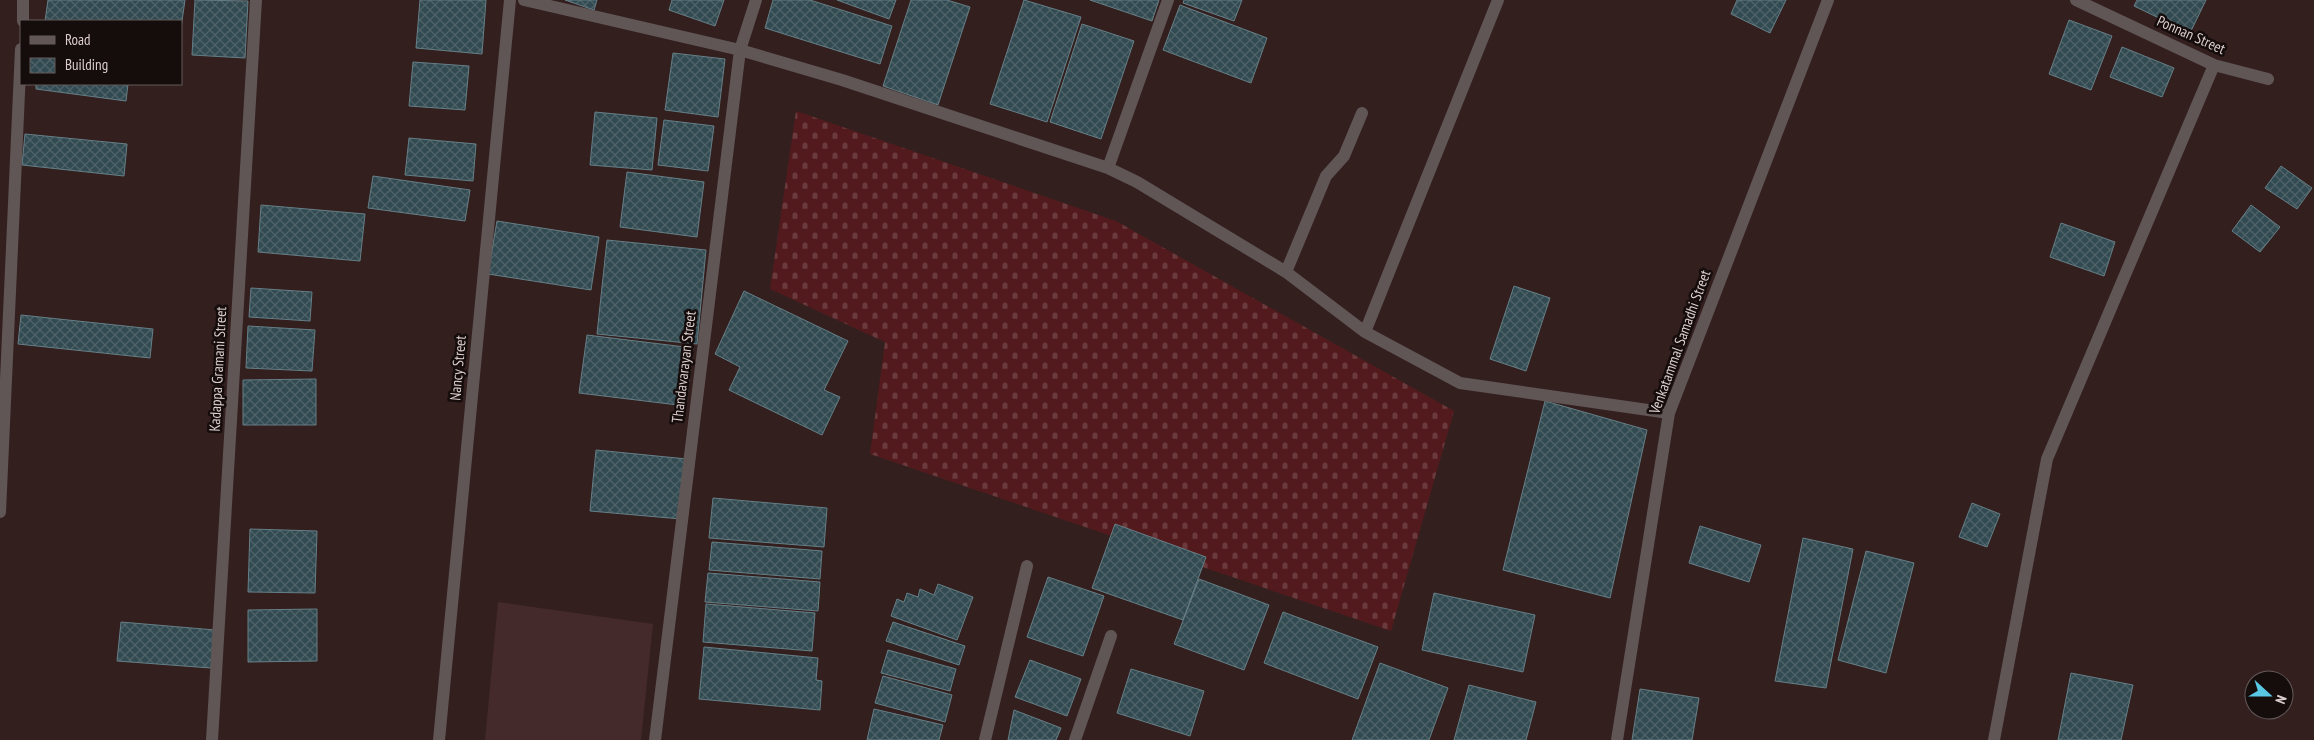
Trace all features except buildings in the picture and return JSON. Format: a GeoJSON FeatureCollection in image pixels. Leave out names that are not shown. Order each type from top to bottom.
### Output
{"type":"FeatureCollection","features":[{"type":"Feature","properties":{"kind":"street"},"geometry":{"type":"LineString","coordinates":[[22,20],[24,0]]}},
{"type":"Feature","properties":{"kind":"street","name":"Kadappa Gramani Street"},"geometry":{"type":"LineString","coordinates":[[212,740],[256,0]]}},
{"type":"Feature","properties":{"kind":"street","name":"Nancy Street"},"geometry":{"type":"LineString","coordinates":[[440,740],[510,0]]}},
{"type":"Feature","properties":{"kind":"street"},"geometry":{"type":"LineString","coordinates":[[524,0],[740,50],[842,80],[1108,168],[1138,182],[1286,272],[1365,332],[1460,383],[1669,413]]}},
{"type":"Feature","properties":{"kind":"street","name":"Thandavarayan Street"},"geometry":{"type":"LineString","coordinates":[[655,740],[740,50],[756,0]]}},
{"type":"Feature","properties":{"kind":"street"},"geometry":{"type":"LineString","coordinates":[[1108,168],[1168,0]]}},
{"type":"Feature","properties":{"kind":"street"},"geometry":{"type":"LineString","coordinates":[[1365,332],[1498,0]]}},
{"type":"Feature","properties":{"kind":"street","name":"Venkatammal Samadhi Street"},"geometry":{"type":"LineString","coordinates":[[1617,740],[1669,413],[1828,0]]}},
{"type":"Feature","properties":{"kind":"street","name":"Ponnan Street"},"geometry":{"type":"LineString","coordinates":[[2076,0],[2214,64],[2268,79]]}},
{"type":"Feature","properties":{"kind":"street"},"geometry":{"type":"LineString","coordinates":[[1994,740],[2047,459],[2214,64]]}},
{"type":"Feature","properties":{"kind":"street"},"geometry":{"type":"LineString","coordinates":[[0,512],[20,71]]}},
{"type":"Feature","properties":{"kind":"street"},"geometry":{"type":"LineString","coordinates":[[1286,272],[1326,176],[1344,156],[1362,113]]}},
{"type":"Feature","properties":{"kind":"street"},"geometry":{"type":"LineString","coordinates":[[985,740],[1027,566]]}},
{"type":"Feature","properties":{"kind":"street"},"geometry":{"type":"LineString","coordinates":[[1074,740],[1111,636]]}},
{"type":"Feature","properties":{"kind":"shaded area"},"geometry":{"type":"Polygon","coordinates":[[[498,602],[653,624],[641,740],[485,740],[498,602]]]}},
{"type":"Feature","properties":{"kind":"green space"},"geometry":{"type":"Polygon","coordinates":[[[796,111],[1116,221],[1454,411],[1391,631],[870,454],[885,342],[770,289],[796,111]]]}}]}
